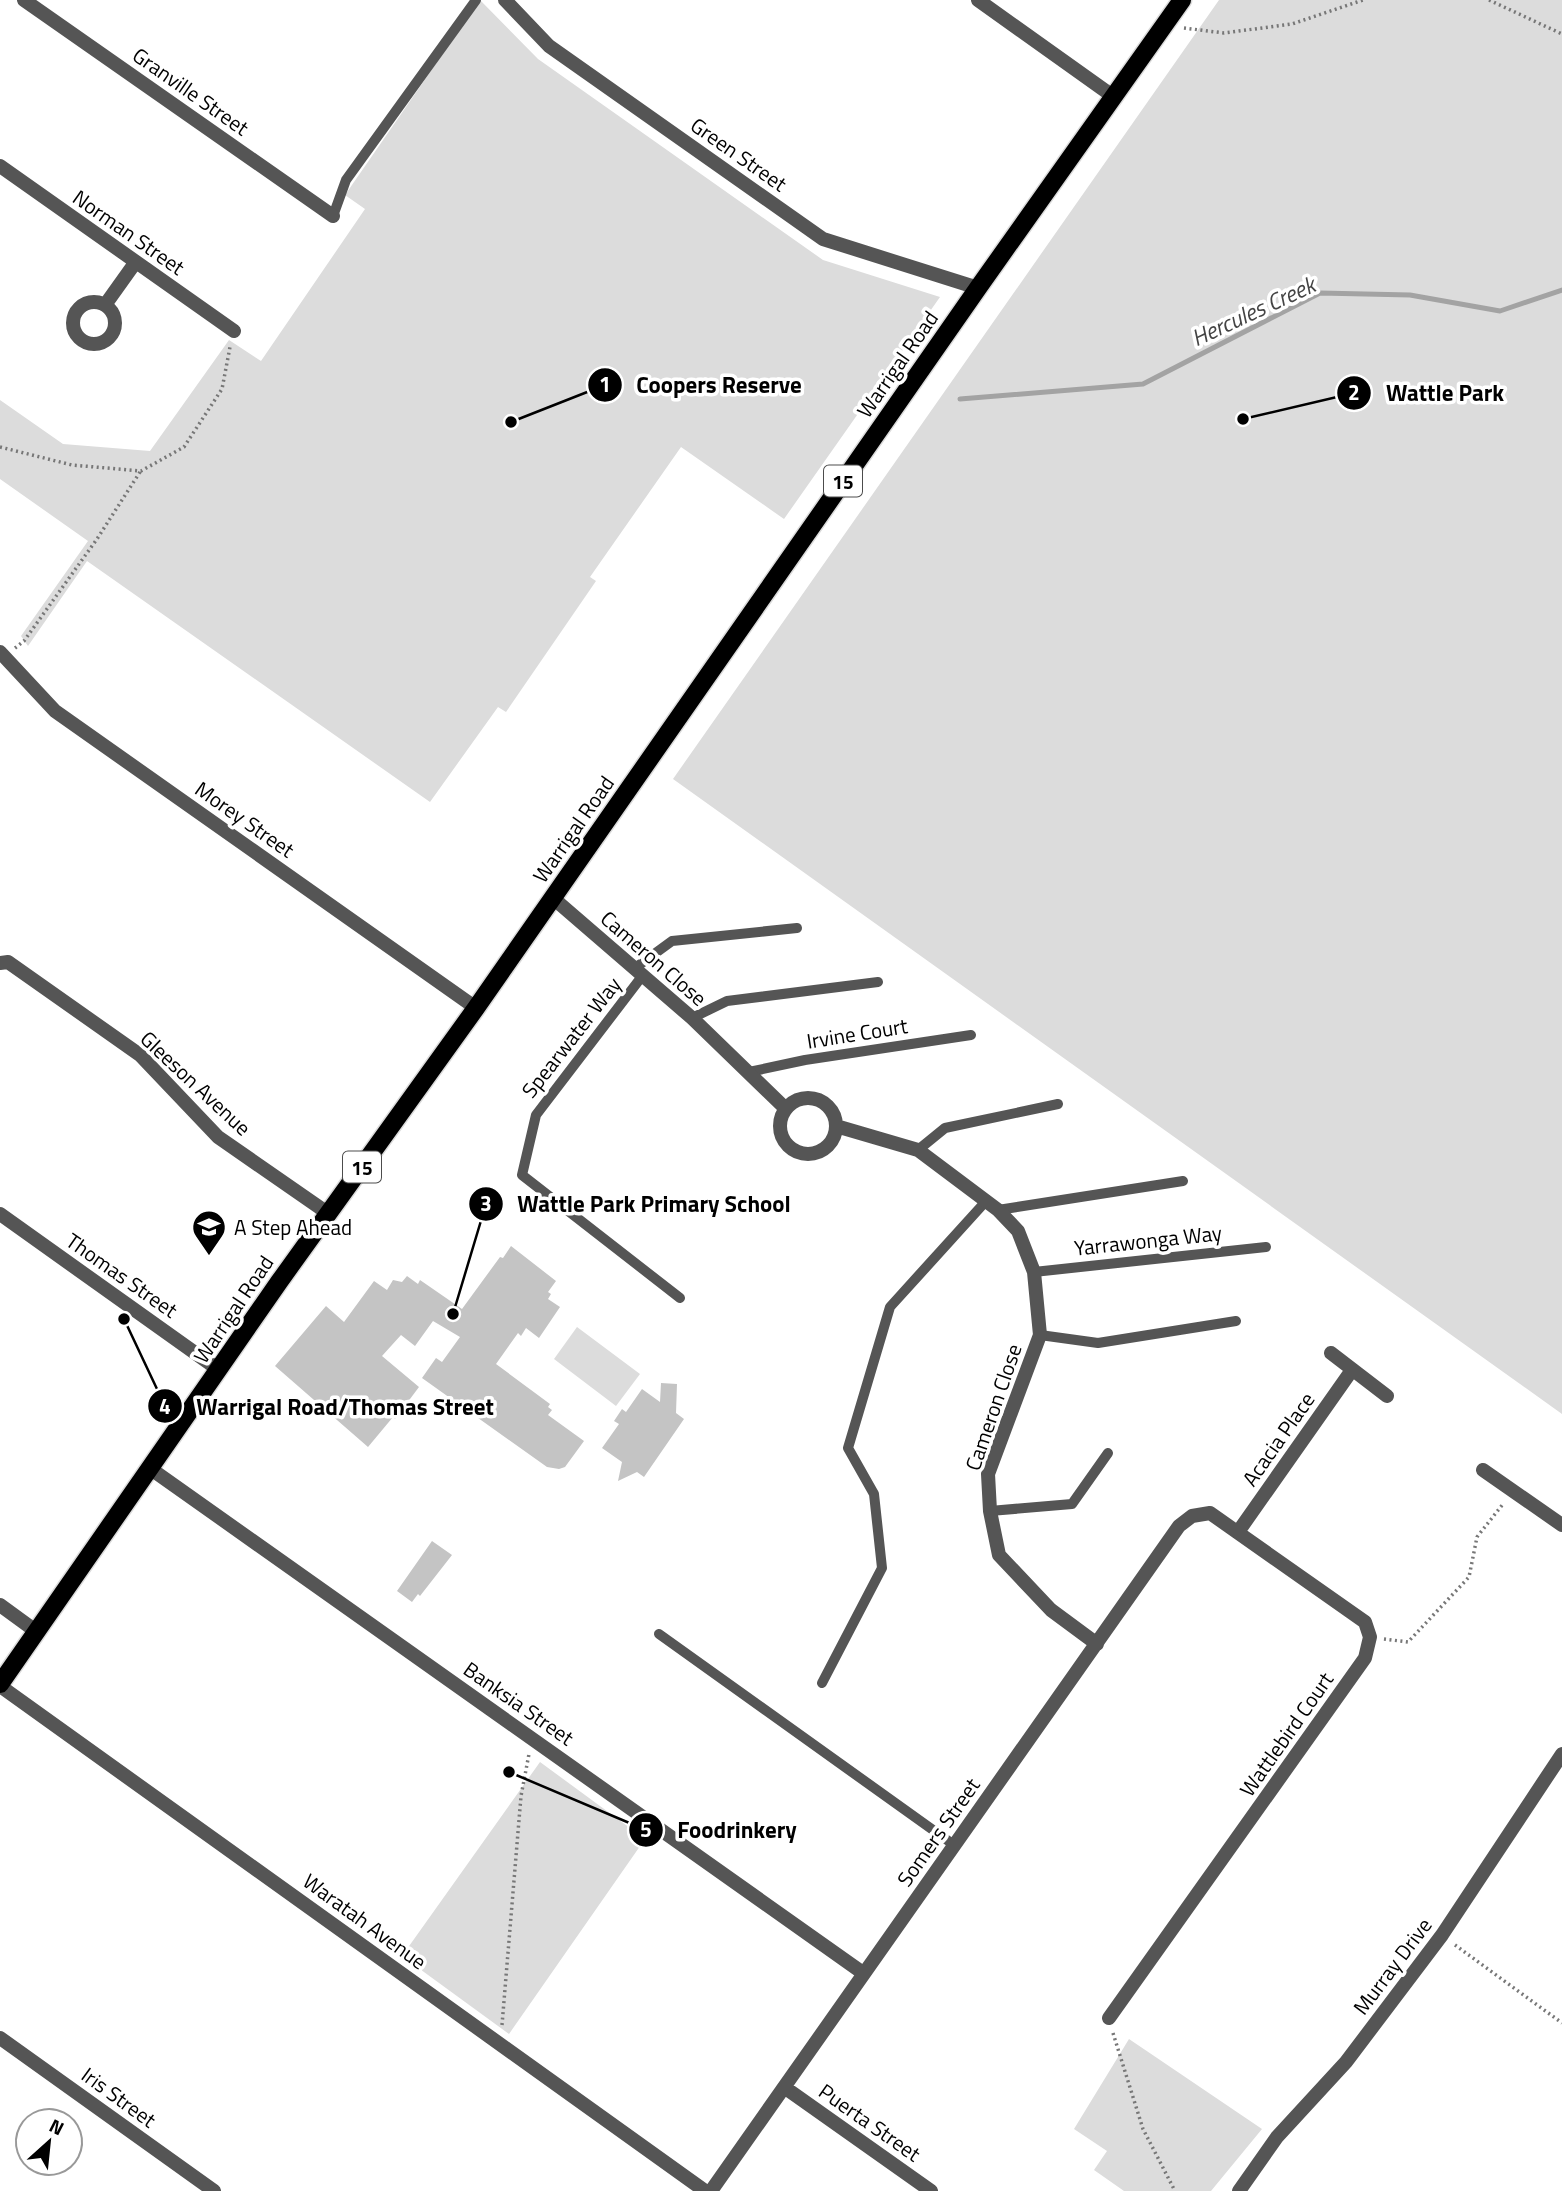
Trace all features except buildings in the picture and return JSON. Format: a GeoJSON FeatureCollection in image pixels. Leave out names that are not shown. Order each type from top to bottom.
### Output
{"type":"FeatureCollection","features":[{"type":"Feature","properties":{"kind":"main road","name":"Warrigal Road"},"geometry":{"type":"LineString","coordinates":[[0,1685],[279,1282],[553,898],[1182,0]]}},
{"type":"Feature","properties":{"kind":"street","name":"Granville Street"},"geometry":{"type":"LineString","coordinates":[[24,0],[333,216]]}},
{"type":"Feature","properties":{"kind":"street","name":"Green Street"},"geometry":{"type":"LineString","coordinates":[[505,0],[550,46],[823,239],[978,288]]}},
{"type":"Feature","properties":{"kind":"street"},"geometry":{"type":"LineString","coordinates":[[978,0],[1114,97]]}},
{"type":"Feature","properties":{"kind":"street","name":"Norman Street"},"geometry":{"type":"LineString","coordinates":[[0,166],[234,331]]}},
{"type":"Feature","properties":{"kind":"street"},"geometry":{"type":"LineString","coordinates":[[105,305],[135,263]]}},
{"type":"Feature","properties":{"kind":"street","name":"Morey Street"},"geometry":{"type":"LineString","coordinates":[[3,653],[55,711],[476,1007]]}},
{"type":"Feature","properties":{"kind":"street","name":"Cameron Close"},"geometry":{"type":"LineString","coordinates":[[553,898],[692,1018],[786,1109]]}},
{"type":"Feature","properties":{"kind":"street","name":"Gleeson Avenue"},"geometry":{"type":"LineString","coordinates":[[0,963],[8,962],[140,1055],[218,1137],[328,1214]]}},
{"type":"Feature","properties":{"kind":"street"},"geometry":{"type":"LineString","coordinates":[[800,1099],[817,1100],[831,1110],[836,1126],[835,1134],[826,1147],[819,1152],[803,1153],[794,1150],[782,1135],[782,1117],[786,1109],[800,1099]]}},
{"type":"Feature","properties":{"kind":"street","name":"Cameron Close"},"geometry":{"type":"LineString","coordinates":[[836,1126],[918,1150],[992,1205],[1018,1231],[1034,1272],[1040,1335],[988,1474],[990,1511],[999,1555],[1051,1610],[1097,1644]]}},
{"type":"Feature","properties":{"kind":"street","name":"Thomas Street"},"geometry":{"type":"LineString","coordinates":[[0,1214],[219,1370]]}},
{"type":"Feature","properties":{"kind":"street"},"geometry":{"type":"LineString","coordinates":[[1331,1353],[1387,1395]]}},
{"type":"Feature","properties":{"kind":"street","name":"Acacia Place"},"geometry":{"type":"LineString","coordinates":[[1238,1532],[1352,1370]]}},
{"type":"Feature","properties":{"kind":"street","name":"Banksia Street"},"geometry":{"type":"LineString","coordinates":[[150,1468],[863,1973]]}},
{"type":"Feature","properties":{"kind":"street"},"geometry":{"type":"LineString","coordinates":[[1482,1470],[1562,1525]]}},
{"type":"Feature","properties":{"kind":"street","name":"Somers Street"},"geometry":{"type":"LineString","coordinates":[[711,2191],[1179,1526],[1192,1516],[1210,1513],[1238,1532]]}},
{"type":"Feature","properties":{"kind":"street"},"geometry":{"type":"LineString","coordinates":[[1238,1532],[1365,1622],[1370,1637]]}},
{"type":"Feature","properties":{"kind":"street"},"geometry":{"type":"LineString","coordinates":[[0,1605],[37,1632]]}},
{"type":"Feature","properties":{"kind":"street","name":"Wattlebird Court"},"geometry":{"type":"LineString","coordinates":[[1109,2018],[1365,1658],[1370,1637]]}},
{"type":"Feature","properties":{"kind":"street","name":"Waratah Avenue"},"geometry":{"type":"LineString","coordinates":[[0,1685],[705,2191]]}},
{"type":"Feature","properties":{"kind":"street","name":"Murray Drive"},"geometry":{"type":"LineString","coordinates":[[1239,2191],[1277,2137],[1346,2062],[1442,1936],[1562,1754]]}},
{"type":"Feature","properties":{"kind":"street","name":"Iris Street"},"geometry":{"type":"LineString","coordinates":[[0,2038],[214,2191]]}},
{"type":"Feature","properties":{"kind":"street","name":"Puerta Street"},"geometry":{"type":"LineString","coordinates":[[784,2087],[931,2191]]}},
{"type":"Feature","properties":{"kind":"lane"},"geometry":{"type":"LineString","coordinates":[[333,216],[346,180],[475,0]]}},
{"type":"Feature","properties":{"kind":"lane"},"geometry":{"type":"LineString","coordinates":[[639,972],[672,941],[797,928]]}},
{"type":"Feature","properties":{"kind":"lane","name":"Spearwater Way"},"geometry":{"type":"LineString","coordinates":[[639,972],[536,1115],[522,1175],[680,1298]]}},
{"type":"Feature","properties":{"kind":"lane"},"geometry":{"type":"LineString","coordinates":[[692,1018],[727,1001],[878,982]]}},
{"type":"Feature","properties":{"kind":"lane","name":"Irvine Court"},"geometry":{"type":"LineString","coordinates":[[749,1072],[805,1060],[971,1035]]}},
{"type":"Feature","properties":{"kind":"lane"},"geometry":{"type":"LineString","coordinates":[[918,1150],[945,1128],[1058,1104]]}},
{"type":"Feature","properties":{"kind":"lane"},"geometry":{"type":"LineString","coordinates":[[822,1684],[883,1568],[873,1494],[848,1448],[890,1307],[992,1205],[1184,1181]]}},
{"type":"Feature","properties":{"kind":"lane","name":"Yarrawonga Way"},"geometry":{"type":"LineString","coordinates":[[1034,1272],[1266,1247]]}},
{"type":"Feature","properties":{"kind":"lane"},"geometry":{"type":"LineString","coordinates":[[1040,1335],[1098,1343],[1236,1321]]}},
{"type":"Feature","properties":{"kind":"lane"},"geometry":{"type":"LineString","coordinates":[[990,1511],[1072,1504],[1108,1453]]}},
{"type":"Feature","properties":{"kind":"lane"},"geometry":{"type":"LineString","coordinates":[[659,1634],[954,1845]]}},
{"type":"Feature","properties":{"kind":"path"},"geometry":{"type":"LineString","coordinates":[[1164,25],[1224,33],[1292,24],[1363,0]]}},
{"type":"Feature","properties":{"kind":"path"},"geometry":{"type":"LineString","coordinates":[[1489,0],[1562,34]]}},
{"type":"Feature","properties":{"kind":"path"},"geometry":{"type":"LineString","coordinates":[[3,653],[24,640],[97,539],[141,471],[184,447],[222,389],[234,331]]}},
{"type":"Feature","properties":{"kind":"path"},"geometry":{"type":"LineString","coordinates":[[0,447],[72,465],[141,471]]}},
{"type":"Feature","properties":{"kind":"path"},"geometry":{"type":"LineString","coordinates":[[1370,1637],[1408,1642],[1445,1604],[1469,1577],[1477,1537],[1512,1491]]}},
{"type":"Feature","properties":{"kind":"path"},"geometry":{"type":"LineString","coordinates":[[500,2044],[521,1796],[532,1739]]}},
{"type":"Feature","properties":{"kind":"path"},"geometry":{"type":"LineString","coordinates":[[1442,1936],[1562,2023]]}},
{"type":"Feature","properties":{"kind":"path"},"geometry":{"type":"LineString","coordinates":[[1109,2018],[1143,2129],[1175,2191]]}},
{"type":"Feature","properties":{"kind":"shaded area"},"geometry":{"type":"Polygon","coordinates":[[[480,0],[538,59],[823,260],[940,297],[784,519],[681,447],[590,577],[596,581],[506,712],[498,707],[430,802],[87,561],[28,646],[21,636],[88,541],[0,479],[0,400],[63,444],[150,451],[229,340],[261,361],[365,209],[345,195],[480,0]]]}},
{"type":"Feature","properties":{"kind":"shaded area"},"geometry":{"type":"Polygon","coordinates":[[[1219,0],[1562,0],[1562,1414],[673,779],[1219,0]]]}},
{"type":"Feature","properties":{"kind":"shaded area"},"geometry":{"type":"Polygon","coordinates":[[[577,1327],[640,1374],[616,1406],[554,1359],[577,1327]]]}},
{"type":"Feature","properties":{"kind":"shaded area"},"geometry":{"type":"Polygon","coordinates":[[[540,1762],[645,1839],[509,2034],[402,1956],[540,1762]]]}},
{"type":"Feature","properties":{"kind":"shaded area"},"geometry":{"type":"Polygon","coordinates":[[[1129,2039],[1262,2129],[1211,2191],[1124,2191],[1094,2170],[1107,2151],[1074,2129],[1129,2039]]]}},
{"type":"Feature","properties":{"kind":"waterway","name":"Hercules Creek"},"geometry":{"type":"LineString","coordinates":[[960,399],[1143,384],[1320,293],[1410,295],[1500,311],[1562,290]]}},
{"type":"Feature","properties":{"kind":"place","name":"Wattle Park"},"geometry":{"type":"Point","coordinates":[1243,419]}},
{"type":"Feature","properties":{"kind":"place","name":"Coopers Reserve"},"geometry":{"type":"Point","coordinates":[511,422]}},
{"type":"Feature","properties":{"kind":"place","name":"A Step Ahead"},"geometry":{"type":"Point","coordinates":[209,1257]}},
{"type":"Feature","properties":{"kind":"place","name":"Wattle Park Primary School"},"geometry":{"type":"Point","coordinates":[453,1314]}},
{"type":"Feature","properties":{"kind":"place","name":"Warrigal Road/Thomas Street"},"geometry":{"type":"Point","coordinates":[124,1319]}},
{"type":"Feature","properties":{"kind":"place","name":"Foodrinkery"},"geometry":{"type":"Point","coordinates":[509,1772]}}]}
